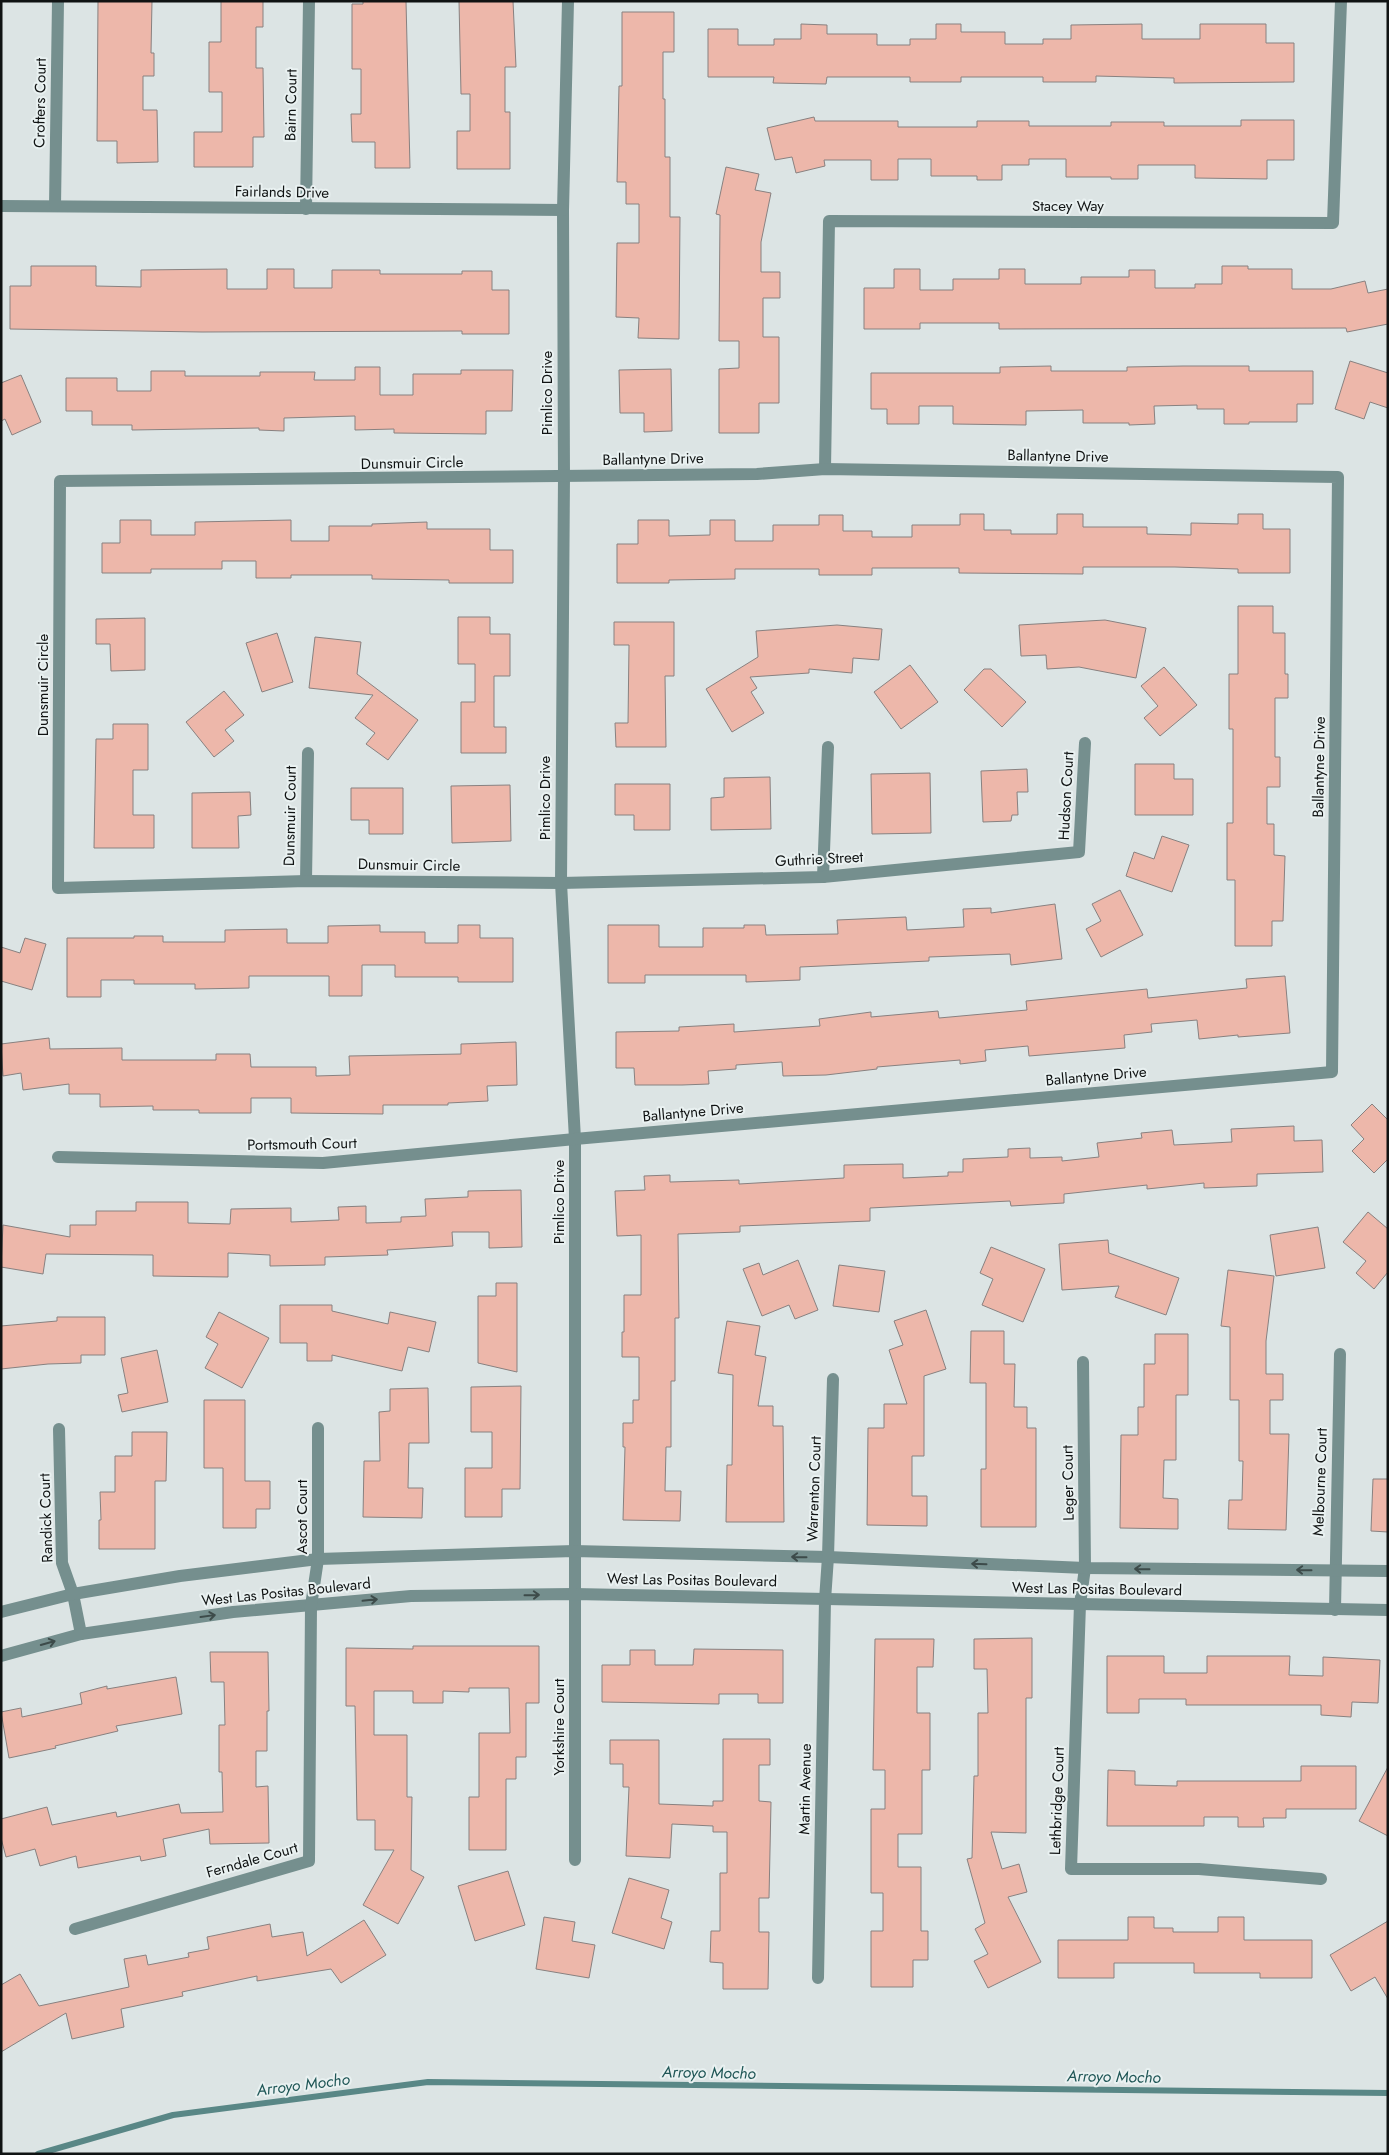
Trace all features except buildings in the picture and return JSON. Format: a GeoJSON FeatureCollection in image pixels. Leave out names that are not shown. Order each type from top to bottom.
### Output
{"type":"FeatureCollection","features":[{"type":"Feature","properties":{"kind":"street","name":"Crofters Court"},"geometry":{"type":"LineString","coordinates":[[55,206],[58,1]]}},
{"type":"Feature","properties":{"kind":"street","name":"Bairn Court"},"geometry":{"type":"LineString","coordinates":[[306,209],[309,1]]}},
{"type":"Feature","properties":{"kind":"street","name":"Pimlico Drive"},"geometry":{"type":"LineString","coordinates":[[568,1],[563,210],[564,477],[560,883],[575,1139],[574,1594]]}},
{"type":"Feature","properties":{"kind":"street","name":"Stacey Way"},"geometry":{"type":"LineString","coordinates":[[825,469],[829,221],[1333,223],[1341,1]]}},
{"type":"Feature","properties":{"kind":"street","name":"Fairlands Drive"},"geometry":{"type":"LineString","coordinates":[[1,206],[563,210]]}},
{"type":"Feature","properties":{"kind":"street","name":"Ballantyne Drive"},"geometry":{"type":"LineString","coordinates":[[564,477],[757,474],[825,469],[1338,477],[1332,1072],[575,1139]]}},
{"type":"Feature","properties":{"kind":"street","name":"Dunsmuir Circle"},"geometry":{"type":"LineString","coordinates":[[560,883],[306,881],[58,888],[60,481],[564,477]]}},
{"type":"Feature","properties":{"kind":"street","name":"Hudson Court"},"geometry":{"type":"LineString","coordinates":[[1079,852],[1085,743]]}},
{"type":"Feature","properties":{"kind":"street"},"geometry":{"type":"LineString","coordinates":[[823,877],[828,748]]}},
{"type":"Feature","properties":{"kind":"street","name":"Dunsmuir Court"},"geometry":{"type":"LineString","coordinates":[[306,881],[308,752]]}},
{"type":"Feature","properties":{"kind":"street","name":"Guthrie Street"},"geometry":{"type":"LineString","coordinates":[[560,883],[823,877],[1079,852]]}},
{"type":"Feature","properties":{"kind":"street","name":"Portsmouth Court"},"geometry":{"type":"LineString","coordinates":[[58,1157],[323,1163],[575,1139]]}},
{"type":"Feature","properties":{"kind":"street","name":"Melbourne Court"},"geometry":{"type":"LineString","coordinates":[[1335,1610],[1334,1571],[1340,1354]]}},
{"type":"Feature","properties":{"kind":"street","name":"Leger Court"},"geometry":{"type":"LineString","coordinates":[[1080,1604],[1085,1568],[1083,1362]]}},
{"type":"Feature","properties":{"kind":"street","name":"Warrenton Court"},"geometry":{"type":"LineString","coordinates":[[825,1600],[833,1379]]}},
{"type":"Feature","properties":{"kind":"street","name":"Ascot Court"},"geometry":{"type":"LineString","coordinates":[[311,1606],[318,1559],[318,1428]]}},
{"type":"Feature","properties":{"kind":"street","name":"Randick Court"},"geometry":{"type":"LineString","coordinates":[[59,1429],[62,1563],[73,1594],[81,1634]]}},
{"type":"Feature","properties":{"kind":"street","name":"West Las Positas Boulevard"},"geometry":{"type":"LineString","coordinates":[[1,1612],[73,1594],[180,1576],[318,1559],[574,1551],[828,1557],[1085,1568],[1388,1571]]}},
{"type":"Feature","properties":{"kind":"street","name":"West Las Positas Boulevard"},"geometry":{"type":"LineString","coordinates":[[1,1656],[81,1634],[233,1612],[411,1596],[574,1594],[1388,1610]]}},
{"type":"Feature","properties":{"kind":"street","name":"Yorkshire Court"},"geometry":{"type":"LineString","coordinates":[[574,1594],[575,1860]]}},
{"type":"Feature","properties":{"kind":"street","name":"Martin Avenue"},"geometry":{"type":"LineString","coordinates":[[818,1978],[825,1600]]}},
{"type":"Feature","properties":{"kind":"street","name":"Lethbridge Court"},"geometry":{"type":"LineString","coordinates":[[1080,1604],[1071,1869],[1199,1870],[1321,1879]]}},
{"type":"Feature","properties":{"kind":"street","name":"Ferndale Court"},"geometry":{"type":"LineString","coordinates":[[75,1929],[309,1861],[311,1606]]}},
{"type":"Feature","properties":{"kind":"waterway","name":"Arroyo Mocho"},"geometry":{"type":"LineString","coordinates":[[38,2154],[173,2115],[428,2082],[1388,2093]]}}]}
